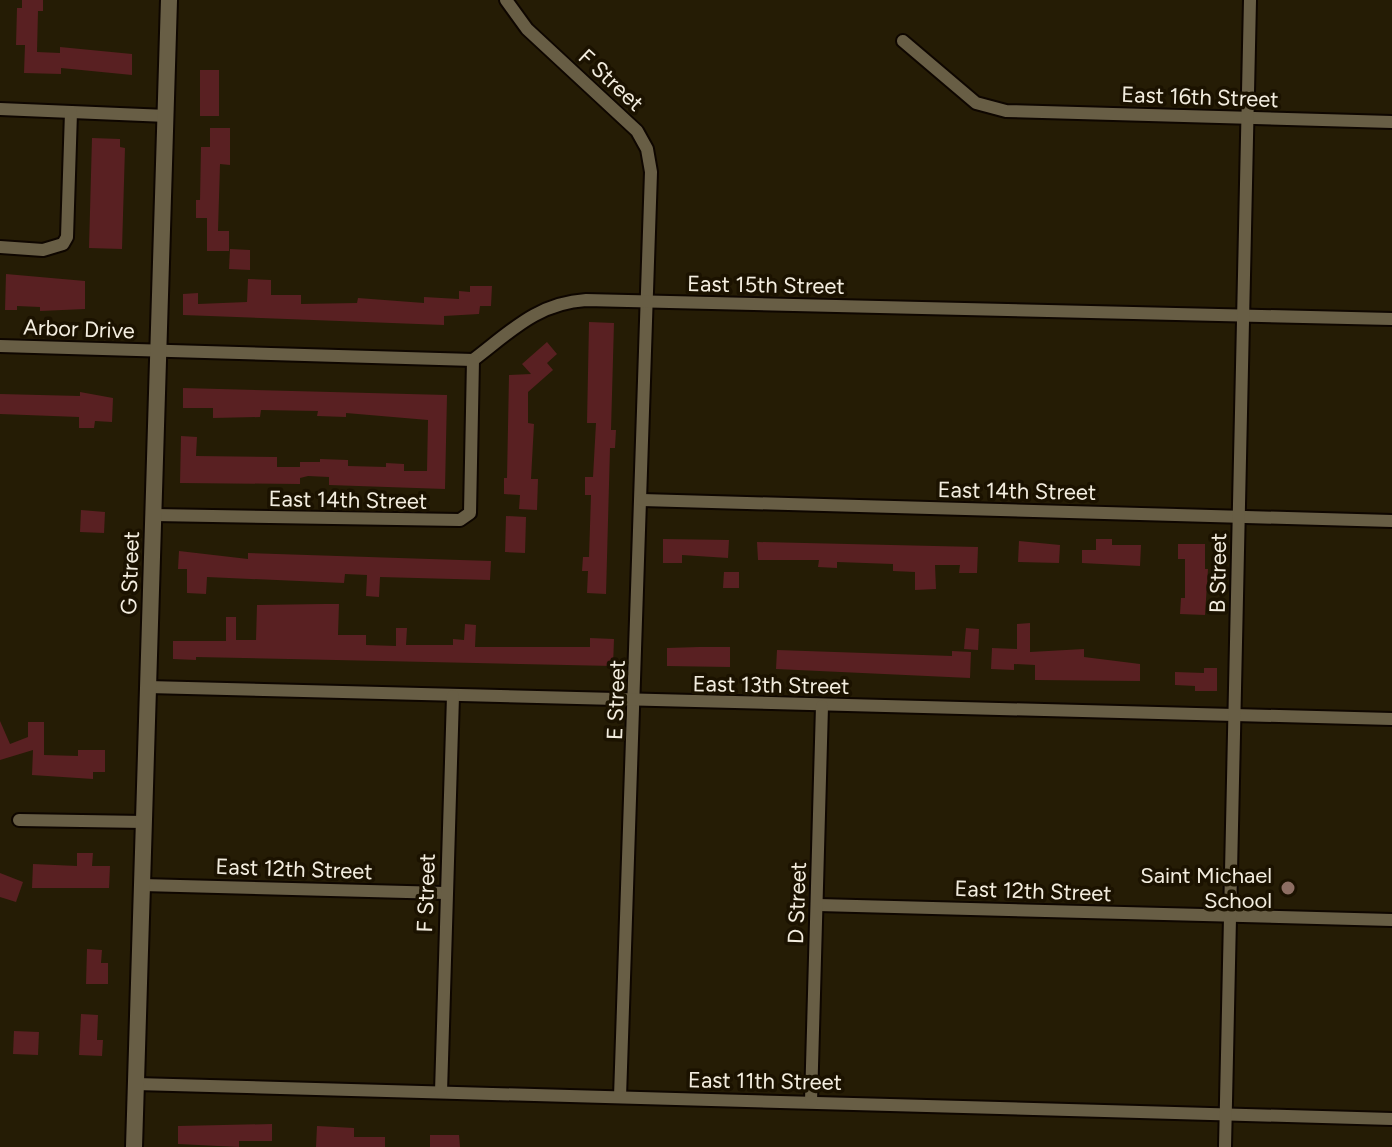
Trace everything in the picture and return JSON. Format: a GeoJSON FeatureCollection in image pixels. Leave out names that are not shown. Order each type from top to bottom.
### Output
{"type":"FeatureCollection","features":[{"type":"Feature","properties":{"kind":"main road","name":"G Street"},"geometry":{"type":"LineString","coordinates":[[134,1147],[169,0]]}},
{"type":"Feature","properties":{"kind":"street","name":"F Street"},"geometry":{"type":"LineString","coordinates":[[506,0],[527,29],[637,131],[647,149],[651,172],[647,303]]}},
{"type":"Feature","properties":{"kind":"street","name":"B Street"},"geometry":{"type":"LineString","coordinates":[[1225,1147],[1250,0]]}},
{"type":"Feature","properties":{"kind":"street","name":"East 16th Street"},"geometry":{"type":"LineString","coordinates":[[903,41],[976,103],[1006,111],[1392,122]]}},
{"type":"Feature","properties":{"kind":"street"},"geometry":{"type":"LineString","coordinates":[[0,109],[167,116]]}},
{"type":"Feature","properties":{"kind":"street"},"geometry":{"type":"LineString","coordinates":[[0,247],[43,250],[63,244],[67,237],[71,112]]}},
{"type":"Feature","properties":{"kind":"street","name":"East 15th Street"},"geometry":{"type":"LineString","coordinates":[[473,360],[531,313],[562,301],[1392,319]]}},
{"type":"Feature","properties":{"kind":"street","name":"E Street"},"geometry":{"type":"LineString","coordinates":[[620,1097],[636,701],[647,303]]}},
{"type":"Feature","properties":{"kind":"street","name":"Arbor Drive"},"geometry":{"type":"LineString","coordinates":[[0,346],[158,351]]}},
{"type":"Feature","properties":{"kind":"street"},"geometry":{"type":"LineString","coordinates":[[158,351],[473,360]]}},
{"type":"Feature","properties":{"kind":"street","name":"East 14th Street"},"geometry":{"type":"LineString","coordinates":[[154,515],[460,520],[470,513],[473,360]]}},
{"type":"Feature","properties":{"kind":"street","name":"East 14th Street"},"geometry":{"type":"LineString","coordinates":[[642,500],[1392,521]]}},
{"type":"Feature","properties":{"kind":"street","name":"East 13th Street"},"geometry":{"type":"LineString","coordinates":[[148,687],[1392,719]]}},
{"type":"Feature","properties":{"kind":"street","name":"F Street"},"geometry":{"type":"LineString","coordinates":[[441,1092],[453,696]]}},
{"type":"Feature","properties":{"kind":"street","name":"D Street"},"geometry":{"type":"LineString","coordinates":[[811,1102],[822,706]]}},
{"type":"Feature","properties":{"kind":"street"},"geometry":{"type":"LineString","coordinates":[[19,820],[144,822]]}},
{"type":"Feature","properties":{"kind":"street","name":"East 12th Street"},"geometry":{"type":"LineString","coordinates":[[142,885],[445,893]]}},
{"type":"Feature","properties":{"kind":"street","name":"East 12th Street"},"geometry":{"type":"LineString","coordinates":[[818,905],[1392,920]]}},
{"type":"Feature","properties":{"kind":"street","name":"East 11th Street"},"geometry":{"type":"LineString","coordinates":[[136,1084],[1392,1119]]}},
{"type":"Feature","properties":{"kind":"building"},"geometry":{"type":"Polygon","coordinates":[[[22,0],[43,0],[43,11],[38,11],[37,52],[60,53],[60,47],[132,54],[132,75],[61,68],[61,74],[24,73],[25,45],[16,45],[17,8],[22,8],[22,0]]]}},
{"type":"Feature","properties":{"kind":"building"},"geometry":{"type":"Polygon","coordinates":[[[200,70],[219,70],[219,116],[200,116],[200,70]]]}},
{"type":"Feature","properties":{"kind":"building"},"geometry":{"type":"Polygon","coordinates":[[[210,128],[230,128],[230,165],[220,164],[218,231],[229,231],[229,251],[207,251],[207,218],[196,218],[196,200],[200,200],[201,147],[210,147],[210,128]]]}},
{"type":"Feature","properties":{"kind":"building"},"geometry":{"type":"Polygon","coordinates":[[[92,138],[120,139],[120,147],[125,148],[122,249],[89,248],[92,138]]]}},
{"type":"Feature","properties":{"kind":"building"},"geometry":{"type":"Polygon","coordinates":[[[230,249],[250,250],[250,270],[229,269],[230,249]]]}},
{"type":"Feature","properties":{"kind":"building"},"geometry":{"type":"Polygon","coordinates":[[[6,274],[85,281],[85,309],[40,311],[40,307],[17,306],[17,310],[5,310],[6,274]]]}},
{"type":"Feature","properties":{"kind":"building"},"geometry":{"type":"Polygon","coordinates":[[[248,279],[271,280],[271,295],[301,295],[301,304],[357,303],[358,298],[424,303],[424,297],[459,299],[459,291],[470,292],[470,286],[492,286],[491,306],[480,306],[479,314],[444,316],[444,325],[183,315],[183,294],[198,293],[198,304],[247,302],[248,279]]]}},
{"type":"Feature","properties":{"kind":"building"},"geometry":{"type":"Polygon","coordinates":[[[589,322],[614,323],[611,430],[616,430],[615,448],[610,448],[606,594],[587,593],[588,571],[582,571],[583,557],[589,557],[591,495],[585,495],[585,477],[593,477],[596,423],[587,423],[589,322]]]}},
{"type":"Feature","properties":{"kind":"building"},"geometry":{"type":"Polygon","coordinates":[[[547,342],[557,354],[547,363],[553,370],[528,392],[528,423],[534,424],[531,479],[538,479],[537,510],[519,509],[520,495],[504,494],[509,375],[531,374],[522,364],[547,342]]]}},
{"type":"Feature","properties":{"kind":"building"},"geometry":{"type":"Polygon","coordinates":[[[183,388],[447,395],[445,489],[329,485],[329,477],[308,476],[300,478],[300,484],[180,483],[181,436],[197,437],[196,456],[277,457],[277,467],[300,467],[300,462],[320,462],[320,459],[348,460],[348,466],[404,464],[404,471],[427,471],[428,420],[346,413],[346,417],[317,416],[318,411],[261,410],[260,417],[213,418],[213,408],[183,408],[183,388]]]}},
{"type":"Feature","properties":{"kind":"building"},"geometry":{"type":"Polygon","coordinates":[[[80,392],[113,398],[112,422],[95,421],[94,428],[79,428],[79,417],[0,414],[0,394],[80,396],[80,392]]]}},
{"type":"Feature","properties":{"kind":"building"},"geometry":{"type":"Polygon","coordinates":[[[81,510],[105,512],[104,533],[80,532],[81,510]]]}},
{"type":"Feature","properties":{"kind":"building"},"geometry":{"type":"Polygon","coordinates":[[[506,516],[526,517],[525,553],[505,552],[506,516]]]}},
{"type":"Feature","properties":{"kind":"building"},"geometry":{"type":"Polygon","coordinates":[[[663,539],[729,540],[728,558],[682,555],[682,563],[663,563],[663,539]]]}},
{"type":"Feature","properties":{"kind":"building"},"geometry":{"type":"Polygon","coordinates":[[[1096,539],[1112,539],[1112,545],[1141,545],[1140,566],[1082,563],[1082,550],[1096,550],[1096,539]]]}},
{"type":"Feature","properties":{"kind":"building"},"geometry":{"type":"Polygon","coordinates":[[[1019,541],[1060,545],[1059,563],[1018,562],[1019,541]]]}},
{"type":"Feature","properties":{"kind":"building"},"geometry":{"type":"Polygon","coordinates":[[[757,542],[978,547],[977,573],[959,573],[960,565],[935,565],[936,589],[915,590],[915,572],[893,571],[893,564],[837,562],[837,568],[818,567],[819,560],[758,560],[757,542]]]}},
{"type":"Feature","properties":{"kind":"building"},"geometry":{"type":"Polygon","coordinates":[[[1178,544],[1205,544],[1205,569],[1208,569],[1205,615],[1180,614],[1181,598],[1185,598],[1185,559],[1178,559],[1178,544]]]}},
{"type":"Feature","properties":{"kind":"building"},"geometry":{"type":"Polygon","coordinates":[[[179,551],[248,559],[248,553],[491,561],[490,580],[380,577],[379,597],[366,596],[367,575],[345,574],[344,583],[207,577],[206,594],[187,593],[187,569],[178,569],[179,551]]]}},
{"type":"Feature","properties":{"kind":"building"},"geometry":{"type":"Polygon","coordinates":[[[724,572],[739,572],[739,588],[723,588],[724,572]]]}},
{"type":"Feature","properties":{"kind":"building"},"geometry":{"type":"Polygon","coordinates":[[[339,604],[338,635],[366,635],[366,645],[396,646],[396,628],[407,628],[406,645],[453,645],[453,639],[464,640],[465,624],[476,625],[475,647],[590,647],[590,638],[614,639],[613,666],[173,659],[173,641],[226,641],[226,617],[236,617],[236,640],[256,640],[257,605],[339,604]]]}},
{"type":"Feature","properties":{"kind":"building"},"geometry":{"type":"Polygon","coordinates":[[[1030,623],[1030,652],[1084,649],[1084,657],[1140,664],[1140,681],[1035,680],[1035,665],[1014,664],[1014,670],[991,669],[992,648],[1017,649],[1017,624],[1030,623]]]}},
{"type":"Feature","properties":{"kind":"building"},"geometry":{"type":"Polygon","coordinates":[[[966,628],[979,629],[978,650],[964,649],[966,628]]]}},
{"type":"Feature","properties":{"kind":"building"},"geometry":{"type":"Polygon","coordinates":[[[730,647],[730,667],[667,666],[667,648],[730,647]]]}},
{"type":"Feature","properties":{"kind":"building"},"geometry":{"type":"Polygon","coordinates":[[[777,650],[952,656],[952,651],[971,652],[970,678],[776,669],[777,650]]]}},
{"type":"Feature","properties":{"kind":"building"},"geometry":{"type":"Polygon","coordinates":[[[1204,668],[1217,668],[1217,691],[1195,691],[1195,686],[1175,685],[1175,672],[1204,673],[1204,668]]]}},
{"type":"Feature","properties":{"kind":"building"},"geometry":{"type":"Polygon","coordinates":[[[0,721],[10,744],[28,737],[28,722],[44,722],[44,755],[78,756],[78,750],[105,750],[105,772],[93,772],[93,779],[32,775],[33,750],[0,760],[0,721]]]}},
{"type":"Feature","properties":{"kind":"building"},"geometry":{"type":"Polygon","coordinates":[[[77,853],[93,853],[92,866],[110,866],[109,888],[32,888],[33,864],[77,866],[77,853]]]}},
{"type":"Feature","properties":{"kind":"building"},"geometry":{"type":"Polygon","coordinates":[[[0,873],[23,882],[16,902],[0,897],[0,873]]]}},
{"type":"Feature","properties":{"kind":"building"},"geometry":{"type":"Polygon","coordinates":[[[87,949],[102,950],[101,963],[108,963],[108,984],[86,984],[87,949]]]}},
{"type":"Feature","properties":{"kind":"building"},"geometry":{"type":"Polygon","coordinates":[[[81,1014],[98,1015],[97,1040],[103,1040],[102,1056],[79,1055],[81,1014]]]}},
{"type":"Feature","properties":{"kind":"building"},"geometry":{"type":"Polygon","coordinates":[[[14,1031],[39,1032],[38,1055],[13,1054],[14,1031]]]}},
{"type":"Feature","properties":{"kind":"building"},"geometry":{"type":"Polygon","coordinates":[[[272,1124],[272,1141],[239,1141],[239,1147],[178,1144],[178,1126],[272,1124]]]}},
{"type":"Feature","properties":{"kind":"building"},"geometry":{"type":"Polygon","coordinates":[[[317,1126],[354,1128],[354,1137],[385,1137],[385,1147],[316,1147],[317,1126]]]}},
{"type":"Feature","properties":{"kind":"building"},"geometry":{"type":"Polygon","coordinates":[[[430,1135],[459,1135],[460,1147],[430,1147],[430,1135]]]}},
{"type":"Feature","properties":{"kind":"place","name":"Saint Michael School"},"geometry":{"type":"Point","coordinates":[1288,888]}}]}
